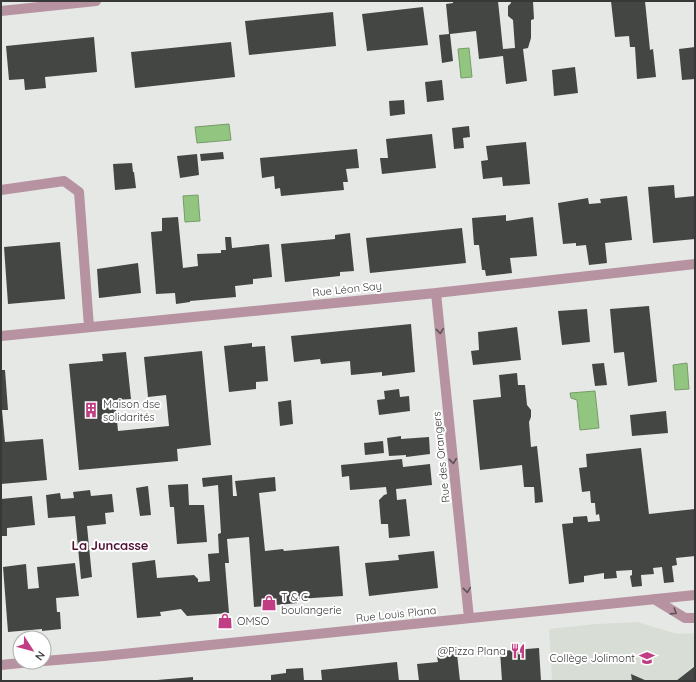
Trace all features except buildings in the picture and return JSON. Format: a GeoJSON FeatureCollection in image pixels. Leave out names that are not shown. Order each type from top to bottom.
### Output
{"type":"FeatureCollection","features":[{"type":"Feature","properties":{"kind":"street"},"geometry":{"type":"LineString","coordinates":[[1,11],[96,1]]}},
{"type":"Feature","properties":{"kind":"street"},"geometry":{"type":"LineString","coordinates":[[1,190],[64,181],[79,192],[89,327]]}},
{"type":"Feature","properties":{"kind":"street","name":"Rue Léon Say"},"geometry":{"type":"LineString","coordinates":[[1,336],[436,293],[695,264]]}},
{"type":"Feature","properties":{"kind":"street","name":"Rue des Orangers"},"geometry":{"type":"LineString","coordinates":[[436,293],[469,618]]}},
{"type":"Feature","properties":{"kind":"street","name":"Rue Louis Plana"},"geometry":{"type":"LineString","coordinates":[[52,660],[695,595]]}},
{"type":"Feature","properties":{"kind":"street"},"geometry":{"type":"LineString","coordinates":[[654,599],[685,618],[695,618]]}},
{"type":"Feature","properties":{"kind":"street"},"geometry":{"type":"LineString","coordinates":[[1,665],[12,664]]}},
{"type":"Feature","properties":{"kind":"shaded area"},"geometry":{"type":"Polygon","coordinates":[[[469,48],[472,77],[461,78],[458,49],[469,48]]]}},
{"type":"Feature","properties":{"kind":"shaded area"},"geometry":{"type":"Polygon","coordinates":[[[229,124],[231,140],[197,143],[195,127],[229,124]]]}},
{"type":"Feature","properties":{"kind":"shaded area"},"geometry":{"type":"Polygon","coordinates":[[[198,195],[200,221],[185,222],[183,196],[198,195]]]}},
{"type":"Feature","properties":{"kind":"shaded area"},"geometry":{"type":"Polygon","coordinates":[[[687,363],[689,389],[675,390],[673,365],[687,363]]]}},
{"type":"Feature","properties":{"kind":"shaded area"},"geometry":{"type":"Polygon","coordinates":[[[595,391],[599,428],[580,430],[577,400],[571,398],[570,393],[595,391]]]}},
{"type":"Feature","properties":{"kind":"shaded area","name":"Collège Jolimont"},"geometry":{"type":"Polygon","coordinates":[[[637,622],[678,634],[695,633],[695,681],[552,681],[549,629],[596,624],[637,622]]]}},
{"type":"Feature","properties":{"kind":"place","name":"Maison dse solidarités"},"geometry":{"type":"Point","coordinates":[91,410]}},
{"type":"Feature","properties":{"kind":"place","name":"T & C boulangerie"},"geometry":{"type":"Point","coordinates":[269,603]}},
{"type":"Feature","properties":{"kind":"place","name":"OMSO"},"geometry":{"type":"Point","coordinates":[225,621]}},
{"type":"Feature","properties":{"kind":"place","name":"@Pizza Plana"},"geometry":{"type":"Point","coordinates":[518,651]}},
{"type":"Feature","properties":{"kind":"place","name":"Collège Jolimont"},"geometry":{"type":"Point","coordinates":[647,658]}},
{"type":"Feature","properties":{"kind":"district","name":"La Juncasse"},"geometry":{"type":"Point","coordinates":[110,545]}}]}
